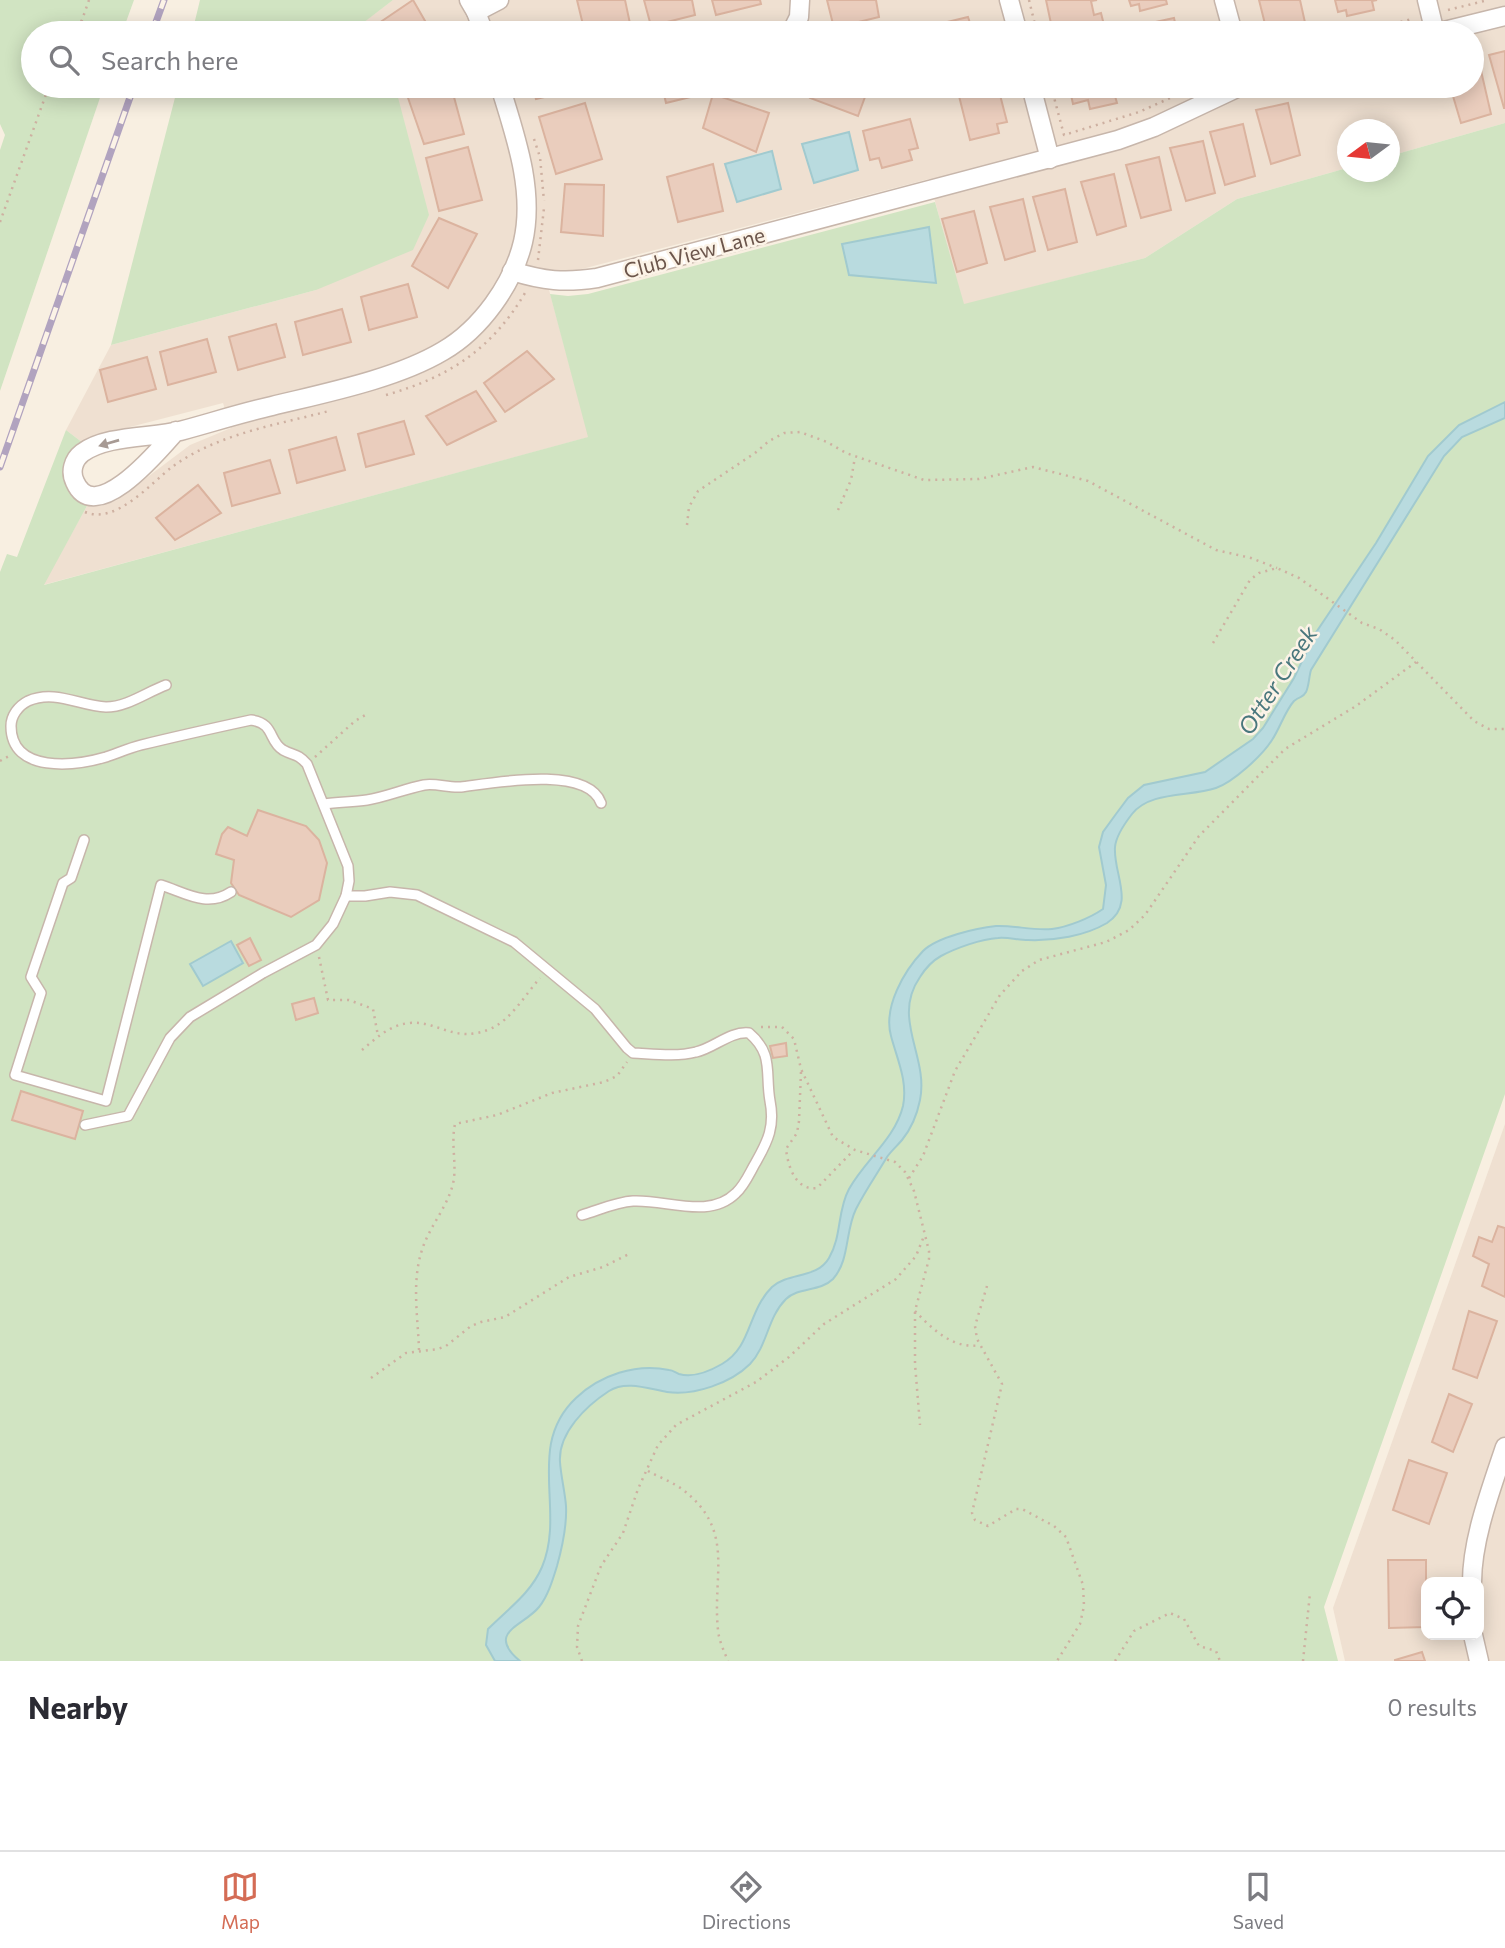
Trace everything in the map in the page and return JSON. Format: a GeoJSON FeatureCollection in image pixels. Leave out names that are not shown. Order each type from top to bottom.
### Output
{"type":"FeatureCollection","features":[{"type":"Feature","properties":{"kind":"street"},"geometry":{"type":"LineString","coordinates":[[473,6],[499,0]]}},
{"type":"Feature","properties":{"kind":"street"},"geometry":{"type":"LineString","coordinates":[[797,21],[800,0]]}},
{"type":"Feature","properties":{"kind":"street"},"geometry":{"type":"LineString","coordinates":[[1009,0],[1015,21]]}},
{"type":"Feature","properties":{"kind":"street"},"geometry":{"type":"LineString","coordinates":[[1224,0],[1230,21]]}},
{"type":"Feature","properties":{"kind":"street"},"geometry":{"type":"LineString","coordinates":[[1427,0],[1433,21]]}},
{"type":"Feature","properties":{"kind":"street"},"geometry":{"type":"LineString","coordinates":[[1484,21],[1505,16]]}},
{"type":"Feature","properties":{"kind":"street"},"geometry":{"type":"LineString","coordinates":[[176,431],[124,483],[105,495],[89,495],[75,483],[72,474],[74,463],[88,450],[109,442],[176,431],[323,393],[424,361],[445,350],[476,325],[494,302],[512,271],[523,241],[524,170],[503,98]]}},
{"type":"Feature","properties":{"kind":"street"},"geometry":{"type":"LineString","coordinates":[[1034,98],[1050,159]]}},
{"type":"Feature","properties":{"kind":"street","name":"Club View Lane"},"geometry":{"type":"LineString","coordinates":[[512,271],[551,282],[597,278],[1050,159],[1154,127],[1216,98]]}},
{"type":"Feature","properties":{"kind":"street"},"geometry":{"type":"LineString","coordinates":[[1472,1577],[1487,1501],[1505,1447]]}},
{"type":"Feature","properties":{"kind":"street"},"geometry":{"type":"LineString","coordinates":[[1474,1640],[1479,1661]]}},
{"type":"Feature","properties":{"kind":"lane"},"geometry":{"type":"LineString","coordinates":[[85,1125],[128,1116],[170,1038],[190,1017],[316,945],[333,924],[346,896],[349,881],[348,866],[307,764],[300,756],[282,750],[261,721],[251,720],[134,747],[105,757],[64,764],[32,760],[18,750],[11,730],[15,713],[27,702],[46,697],[63,698],[108,707],[128,702],[166,685]]}},
{"type":"Feature","properties":{"kind":"lane"},"geometry":{"type":"LineString","coordinates":[[324,804],[366,800],[425,785],[457,787],[514,780],[561,780],[591,789],[598,794],[601,803]]}},
{"type":"Feature","properties":{"kind":"lane"},"geometry":{"type":"LineString","coordinates":[[84,841],[71,878],[63,883],[32,976],[41,993],[15,1075],[106,1101],[161,885],[206,901],[220,900],[231,892]]}},
{"type":"Feature","properties":{"kind":"lane"},"geometry":{"type":"LineString","coordinates":[[346,896],[390,892],[417,895],[514,942],[596,1009],[633,1053],[682,1055],[698,1052],[732,1036],[749,1033],[763,1047],[772,1125],[770,1137],[735,1195],[711,1206],[698,1208],[633,1200],[582,1215]]}},
{"type":"Feature","properties":{"kind":"path"},"geometry":{"type":"LineString","coordinates":[[81,21],[89,0]]}},
{"type":"Feature","properties":{"kind":"path"},"geometry":{"type":"LineString","coordinates":[[1029,0],[1034,21]]}},
{"type":"Feature","properties":{"kind":"path"},"geometry":{"type":"LineString","coordinates":[[1448,10],[1488,0]]}},
{"type":"Feature","properties":{"kind":"path"},"geometry":{"type":"LineString","coordinates":[[1405,21],[1412,19]]}},
{"type":"Feature","properties":{"kind":"path"},"geometry":{"type":"LineString","coordinates":[[0,222],[45,98]]}},
{"type":"Feature","properties":{"kind":"path"},"geometry":{"type":"LineString","coordinates":[[1054,98],[1064,135],[1139,112],[1170,98]]}},
{"type":"Feature","properties":{"kind":"path"},"geometry":{"type":"LineString","coordinates":[[387,395],[433,380],[465,362],[492,338],[513,313],[538,260],[544,222],[540,157],[533,134]]}},
{"type":"Feature","properties":{"kind":"path"},"geometry":{"type":"LineString","coordinates":[[78,508],[91,514],[106,513],[126,505],[174,466],[203,448],[338,408]]}},
{"type":"Feature","properties":{"kind":"path"},"geometry":{"type":"LineString","coordinates":[[687,526],[689,507],[698,491],[755,453],[769,440],[784,433],[800,432],[855,457],[925,481],[979,480],[1033,467],[1099,487],[1216,550],[1251,558],[1298,578],[1362,623],[1395,640],[1474,721],[1489,729],[1505,729]]}},
{"type":"Feature","properties":{"kind":"path"},"geometry":{"type":"LineString","coordinates":[[838,510],[851,480],[855,457]]}},
{"type":"Feature","properties":{"kind":"path"},"geometry":{"type":"LineString","coordinates":[[1213,643],[1250,580],[1259,573],[1277,568]]}},
{"type":"Feature","properties":{"kind":"path"},"geometry":{"type":"LineString","coordinates":[[909,1178],[923,1156],[955,1071],[1000,995],[1022,971],[1040,960],[1106,942],[1129,930],[1151,907],[1199,836],[1286,749],[1356,706],[1416,662]]}},
{"type":"Feature","properties":{"kind":"path"},"geometry":{"type":"LineString","coordinates":[[307,764],[355,721],[369,713]]}},
{"type":"Feature","properties":{"kind":"path"},"geometry":{"type":"LineString","coordinates":[[316,945],[328,1000],[349,1000],[373,1009],[378,1036]]}},
{"type":"Feature","properties":{"kind":"path"},"geometry":{"type":"LineString","coordinates":[[362,1050],[378,1036],[399,1025],[410,1023],[421,1023],[460,1034],[490,1029],[503,1021],[546,970]]}},
{"type":"Feature","properties":{"kind":"path"},"geometry":{"type":"LineString","coordinates":[[749,1033],[757,1027],[775,1025],[789,1031],[797,1047],[801,1069],[799,1121],[797,1133],[786,1149],[797,1182],[806,1188],[823,1185],[855,1150]]}},
{"type":"Feature","properties":{"kind":"path"},"geometry":{"type":"LineString","coordinates":[[419,1350],[416,1290],[419,1264],[428,1233],[450,1193],[454,1178],[452,1140],[455,1124],[497,1115],[552,1093],[604,1082],[617,1076],[633,1053]]}},
{"type":"Feature","properties":{"kind":"path"},"geometry":{"type":"LineString","coordinates":[[801,1069],[829,1131],[840,1143],[895,1162],[909,1178],[929,1259],[915,1311],[915,1364],[920,1426]]}},
{"type":"Feature","properties":{"kind":"path"},"geometry":{"type":"LineString","coordinates":[[582,1661],[577,1647],[578,1626],[601,1566],[623,1533],[638,1489],[659,1445],[676,1425],[756,1382],[789,1357],[824,1324],[896,1279],[916,1256],[924,1236]]}},
{"type":"Feature","properties":{"kind":"path"},"geometry":{"type":"LineString","coordinates":[[371,1378],[406,1353],[446,1346],[471,1326],[505,1317],[569,1277],[603,1267],[629,1254]]}},
{"type":"Feature","properties":{"kind":"path"},"geometry":{"type":"LineString","coordinates":[[987,1286],[975,1326],[980,1345],[1003,1384],[972,1513],[975,1520],[988,1526],[997,1523],[1016,1509],[1023,1509],[1054,1526],[1066,1537],[1083,1585],[1084,1605],[1080,1624],[1057,1661]]}},
{"type":"Feature","properties":{"kind":"path"},"geometry":{"type":"LineString","coordinates":[[915,1311],[944,1336],[960,1345],[980,1345]]}},
{"type":"Feature","properties":{"kind":"path"},"geometry":{"type":"LineString","coordinates":[[648,1471],[680,1487],[692,1497],[709,1518],[715,1532],[718,1550],[718,1629],[728,1661]]}},
{"type":"Feature","properties":{"kind":"path"},"geometry":{"type":"LineString","coordinates":[[1303,1661],[1310,1593]]}},
{"type":"Feature","properties":{"kind":"path"},"geometry":{"type":"LineString","coordinates":[[1115,1661],[1134,1631],[1171,1613],[1184,1619],[1199,1646],[1216,1651],[1220,1661]]}},
{"type":"Feature","properties":{"kind":"shaded area"},"geometry":{"type":"Polygon","coordinates":[[[393,0],[1505,0],[1505,123],[1400,153],[1400,119],[1337,119],[1337,171],[1237,199],[1145,258],[963,305],[929,179],[578,270],[545,275],[589,437],[43,585],[88,504],[101,506],[117,500],[190,445],[231,428],[223,403],[99,435],[83,443],[66,430],[111,345],[316,290],[395,98],[1484,98],[1484,21],[365,21],[393,0]]]}},
{"type":"Feature","properties":{"kind":"shaded area"},"geometry":{"type":"Polygon","coordinates":[[[1505,1124],[1505,1661],[1345,1661],[1333,1608],[1505,1124]]]}},
{"type":"Feature","properties":{"kind":"green space"},"geometry":{"type":"Polygon","coordinates":[[[0,0],[134,0],[126,21],[21,21],[21,98],[100,98],[0,391],[0,150],[5,135],[0,124],[0,0]]]}},
{"type":"Feature","properties":{"kind":"green space"},"geometry":{"type":"Polygon","coordinates":[[[200,0],[393,0],[366,21],[195,21],[200,0]]]}},
{"type":"Feature","properties":{"kind":"green space"},"geometry":{"type":"Polygon","coordinates":[[[175,98],[398,98],[429,215],[413,250],[316,290],[111,345],[175,98]]]}},
{"type":"Feature","properties":{"kind":"green space"},"geometry":{"type":"Polygon","coordinates":[[[1505,123],[1505,1094],[1324,1607],[1338,1661],[0,1661],[0,572],[7,554],[17,557],[66,430],[83,443],[77,446],[82,501],[88,504],[44,585],[588,437],[550,294],[588,294],[935,202],[964,304],[1145,258],[1237,199],[1337,171],[1337,182],[1400,182],[1400,153],[1505,123]]]}},
{"type":"Feature","properties":{"kind":"water"},"geometry":{"type":"Polygon","coordinates":[[[849,132],[858,170],[814,183],[802,144],[849,132]]]}},
{"type":"Feature","properties":{"kind":"water"},"geometry":{"type":"Polygon","coordinates":[[[772,151],[781,189],[737,202],[725,164],[772,151]]]}},
{"type":"Feature","properties":{"kind":"water"},"geometry":{"type":"Polygon","coordinates":[[[929,227],[936,283],[849,275],[842,244],[929,227]]]}},
{"type":"Feature","properties":{"kind":"water"},"geometry":{"type":"Polygon","coordinates":[[[1505,402],[1505,418],[1462,437],[1444,456],[1311,670],[1306,692],[1291,705],[1275,735],[1261,753],[1247,768],[1223,785],[1205,791],[1159,798],[1140,807],[1129,818],[1115,847],[1122,898],[1116,915],[1098,928],[1069,937],[1038,940],[998,938],[976,942],[941,956],[924,971],[912,993],[909,1008],[920,1068],[920,1100],[917,1111],[908,1131],[887,1157],[856,1209],[838,1271],[828,1283],[786,1299],[775,1314],[756,1357],[733,1377],[712,1387],[678,1393],[623,1386],[600,1397],[575,1421],[561,1451],[566,1521],[552,1582],[539,1607],[507,1636],[506,1643],[510,1651],[520,1661],[495,1661],[486,1645],[488,1629],[525,1593],[542,1567],[550,1523],[549,1458],[553,1437],[561,1417],[576,1398],[607,1377],[631,1370],[657,1368],[690,1375],[722,1364],[739,1348],[758,1307],[772,1287],[786,1279],[817,1269],[829,1258],[836,1241],[845,1197],[856,1178],[887,1139],[903,1106],[903,1079],[891,1036],[890,1013],[902,979],[916,959],[938,941],[968,931],[996,926],[1052,929],[1079,922],[1103,909],[1106,885],[1099,847],[1103,832],[1128,798],[1144,785],[1205,772],[1253,739],[1263,728],[1294,678],[1315,634],[1376,543],[1428,456],[1459,425],[1505,402]]]}},
{"type":"Feature","properties":{"kind":"water"},"geometry":{"type":"Polygon","coordinates":[[[231,941],[243,963],[203,986],[190,964],[231,941]]]}},
{"type":"Feature","properties":{"kind":"building"},"geometry":{"type":"Polygon","coordinates":[[[413,0],[425,21],[382,21],[413,0]]]}},
{"type":"Feature","properties":{"kind":"building"},"geometry":{"type":"Polygon","coordinates":[[[577,0],[625,0],[629,21],[582,21],[577,0]]]}},
{"type":"Feature","properties":{"kind":"building"},"geometry":{"type":"Polygon","coordinates":[[[644,0],[692,0],[695,15],[671,21],[650,21],[644,0]]]}},
{"type":"Feature","properties":{"kind":"building"},"geometry":{"type":"Polygon","coordinates":[[[712,0],[760,0],[761,4],[716,15],[712,0]]]}},
{"type":"Feature","properties":{"kind":"building"},"geometry":{"type":"Polygon","coordinates":[[[827,0],[876,0],[879,17],[863,21],[832,21],[827,0]]]}},
{"type":"Feature","properties":{"kind":"building"},"geometry":{"type":"Polygon","coordinates":[[[1046,0],[1097,0],[1091,1],[1094,15],[1101,13],[1103,21],[1050,21],[1046,0]]]}},
{"type":"Feature","properties":{"kind":"building"},"geometry":{"type":"Polygon","coordinates":[[[1129,0],[1166,0],[1167,4],[1140,11],[1139,4],[1131,6],[1129,0]]]}},
{"type":"Feature","properties":{"kind":"building"},"geometry":{"type":"Polygon","coordinates":[[[1259,0],[1300,0],[1305,21],[1264,21],[1259,0]]]}},
{"type":"Feature","properties":{"kind":"building"},"geometry":{"type":"Polygon","coordinates":[[[1335,0],[1377,0],[1372,1],[1374,10],[1347,16],[1346,10],[1338,12],[1335,0]]]}},
{"type":"Feature","properties":{"kind":"building"},"geometry":{"type":"Polygon","coordinates":[[[968,17],[969,21],[951,21],[968,17]]]}},
{"type":"Feature","properties":{"kind":"building"},"geometry":{"type":"Polygon","coordinates":[[[1505,51],[1505,108],[1504,108],[1489,55],[1505,51]]]}},
{"type":"Feature","properties":{"kind":"building"},"geometry":{"type":"Polygon","coordinates":[[[1484,84],[1491,114],[1461,123],[1454,98],[1484,98],[1484,84]]]}},
{"type":"Feature","properties":{"kind":"building"},"geometry":{"type":"Polygon","coordinates":[[[408,98],[454,98],[464,134],[424,144],[408,98]]]}},
{"type":"Feature","properties":{"kind":"building"},"geometry":{"type":"Polygon","coordinates":[[[665,98],[686,98],[666,103],[665,98]]]}},
{"type":"Feature","properties":{"kind":"building"},"geometry":{"type":"Polygon","coordinates":[[[712,98],[725,98],[769,113],[756,152],[703,128],[712,98]]]}},
{"type":"Feature","properties":{"kind":"building"},"geometry":{"type":"Polygon","coordinates":[[[810,98],[865,98],[858,116],[810,98]]]}},
{"type":"Feature","properties":{"kind":"building"},"geometry":{"type":"Polygon","coordinates":[[[960,98],[1001,98],[1007,122],[997,124],[999,133],[970,140],[960,98]]]}},
{"type":"Feature","properties":{"kind":"building"},"geometry":{"type":"Polygon","coordinates":[[[1072,98],[1116,98],[1117,103],[1090,109],[1088,100],[1073,104],[1072,98]]]}},
{"type":"Feature","properties":{"kind":"building"},"geometry":{"type":"Polygon","coordinates":[[[585,103],[602,159],[556,174],[539,117],[585,103]]]}},
{"type":"Feature","properties":{"kind":"building"},"geometry":{"type":"Polygon","coordinates":[[[1288,103],[1300,155],[1271,164],[1256,110],[1288,103]]]}},
{"type":"Feature","properties":{"kind":"building"},"geometry":{"type":"Polygon","coordinates":[[[910,119],[918,148],[909,150],[912,160],[882,168],[879,158],[870,160],[863,131],[910,119]]]}},
{"type":"Feature","properties":{"kind":"building"},"geometry":{"type":"Polygon","coordinates":[[[1243,124],[1255,176],[1225,185],[1210,132],[1243,124]]]}},
{"type":"Feature","properties":{"kind":"building"},"geometry":{"type":"Polygon","coordinates":[[[1203,141],[1215,193],[1186,201],[1170,148],[1203,141]]]}},
{"type":"Feature","properties":{"kind":"building"},"geometry":{"type":"Polygon","coordinates":[[[468,147],[482,200],[439,211],[426,158],[468,147]]]}},
{"type":"Feature","properties":{"kind":"building"},"geometry":{"type":"Polygon","coordinates":[[[1159,157],[1171,210],[1141,218],[1126,165],[1159,157]]]}},
{"type":"Feature","properties":{"kind":"building"},"geometry":{"type":"Polygon","coordinates":[[[713,164],[723,211],[678,222],[667,177],[713,164]]]}},
{"type":"Feature","properties":{"kind":"building"},"geometry":{"type":"Polygon","coordinates":[[[1114,174],[1126,226],[1097,235],[1081,182],[1114,174]]]}},
{"type":"Feature","properties":{"kind":"building"},"geometry":{"type":"Polygon","coordinates":[[[565,184],[604,185],[603,236],[561,232],[565,184]]]}},
{"type":"Feature","properties":{"kind":"building"},"geometry":{"type":"Polygon","coordinates":[[[1065,189],[1077,242],[1048,250],[1033,197],[1065,189]]]}},
{"type":"Feature","properties":{"kind":"building"},"geometry":{"type":"Polygon","coordinates":[[[1023,199],[1035,251],[1005,260],[990,207],[1023,199]]]}},
{"type":"Feature","properties":{"kind":"building"},"geometry":{"type":"Polygon","coordinates":[[[974,211],[987,263],[957,272],[942,219],[974,211]]]}},
{"type":"Feature","properties":{"kind":"building"},"geometry":{"type":"Polygon","coordinates":[[[439,218],[477,234],[448,288],[412,266],[439,218]]]}},
{"type":"Feature","properties":{"kind":"building"},"geometry":{"type":"Polygon","coordinates":[[[408,284],[417,317],[369,330],[361,297],[408,284]]]}},
{"type":"Feature","properties":{"kind":"building"},"geometry":{"type":"Polygon","coordinates":[[[342,309],[351,342],[303,355],[295,322],[342,309]]]}},
{"type":"Feature","properties":{"kind":"building"},"geometry":{"type":"Polygon","coordinates":[[[276,324],[285,357],[238,370],[229,337],[276,324]]]}},
{"type":"Feature","properties":{"kind":"building"},"geometry":{"type":"Polygon","coordinates":[[[207,339],[216,372],[168,385],[160,352],[207,339]]]}},
{"type":"Feature","properties":{"kind":"building"},"geometry":{"type":"Polygon","coordinates":[[[527,351],[554,379],[505,412],[484,383],[527,351]]]}},
{"type":"Feature","properties":{"kind":"building"},"geometry":{"type":"Polygon","coordinates":[[[147,357],[156,389],[108,402],[100,370],[147,357]]]}},
{"type":"Feature","properties":{"kind":"building"},"geometry":{"type":"Polygon","coordinates":[[[476,391],[496,421],[447,445],[426,416],[476,391]]]}},
{"type":"Feature","properties":{"kind":"building"},"geometry":{"type":"Polygon","coordinates":[[[404,421],[414,454],[366,467],[358,434],[404,421]]]}},
{"type":"Feature","properties":{"kind":"building"},"geometry":{"type":"Polygon","coordinates":[[[336,437],[345,470],[297,483],[289,450],[336,437]]]}},
{"type":"Feature","properties":{"kind":"building"},"geometry":{"type":"Polygon","coordinates":[[[270,460],[280,493],[232,506],[224,473],[270,460]]]}},
{"type":"Feature","properties":{"kind":"building"},"geometry":{"type":"Polygon","coordinates":[[[198,485],[221,513],[175,540],[156,518],[198,485]]]}},
{"type":"Feature","properties":{"kind":"building"},"geometry":{"type":"Polygon","coordinates":[[[258,810],[306,826],[319,840],[327,863],[319,900],[291,917],[239,895],[231,883],[234,860],[216,854],[222,834],[228,827],[247,836],[258,810]]]}},
{"type":"Feature","properties":{"kind":"building"},"geometry":{"type":"Polygon","coordinates":[[[250,938],[261,960],[249,966],[237,945],[250,938]]]}},
{"type":"Feature","properties":{"kind":"building"},"geometry":{"type":"Polygon","coordinates":[[[314,998],[318,1013],[296,1020],[292,1004],[314,998]]]}},
{"type":"Feature","properties":{"kind":"building"},"geometry":{"type":"Polygon","coordinates":[[[786,1043],[787,1056],[773,1058],[770,1046],[786,1043]]]}},
{"type":"Feature","properties":{"kind":"building"},"geometry":{"type":"Polygon","coordinates":[[[21,1091],[83,1111],[75,1139],[12,1120],[21,1091]]]}},
{"type":"Feature","properties":{"kind":"building"},"geometry":{"type":"Polygon","coordinates":[[[1498,1226],[1505,1228],[1505,1297],[1482,1286],[1489,1264],[1473,1256],[1479,1237],[1492,1242],[1498,1226]]]}},
{"type":"Feature","properties":{"kind":"building"},"geometry":{"type":"Polygon","coordinates":[[[1469,1311],[1497,1321],[1477,1378],[1453,1369],[1469,1311]]]}},
{"type":"Feature","properties":{"kind":"building"},"geometry":{"type":"Polygon","coordinates":[[[1449,1394],[1472,1404],[1453,1452],[1432,1442],[1449,1394]]]}},
{"type":"Feature","properties":{"kind":"building"},"geometry":{"type":"Polygon","coordinates":[[[1409,1460],[1447,1473],[1429,1524],[1393,1510],[1409,1460]]]}},
{"type":"Feature","properties":{"kind":"building"},"geometry":{"type":"Polygon","coordinates":[[[1388,1560],[1426,1560],[1426,1577],[1421,1577],[1421,1627],[1389,1628],[1388,1560]]]}},
{"type":"Feature","properties":{"kind":"building"},"geometry":{"type":"Polygon","coordinates":[[[1422,1652],[1425,1661],[1395,1661],[1395,1660],[1422,1652]]]}},
{"type":"Feature","properties":{"kind":"railway"},"geometry":{"type":"LineString","coordinates":[[156,21],[164,0]]}},
{"type":"Feature","properties":{"kind":"railway"},"geometry":{"type":"LineString","coordinates":[[0,467],[130,98]]}},
{"type":"Feature","properties":{"kind":"water label","name":"Otter Creek"},"geometry":{"type":"Point","coordinates":[1277,680]}}]}
